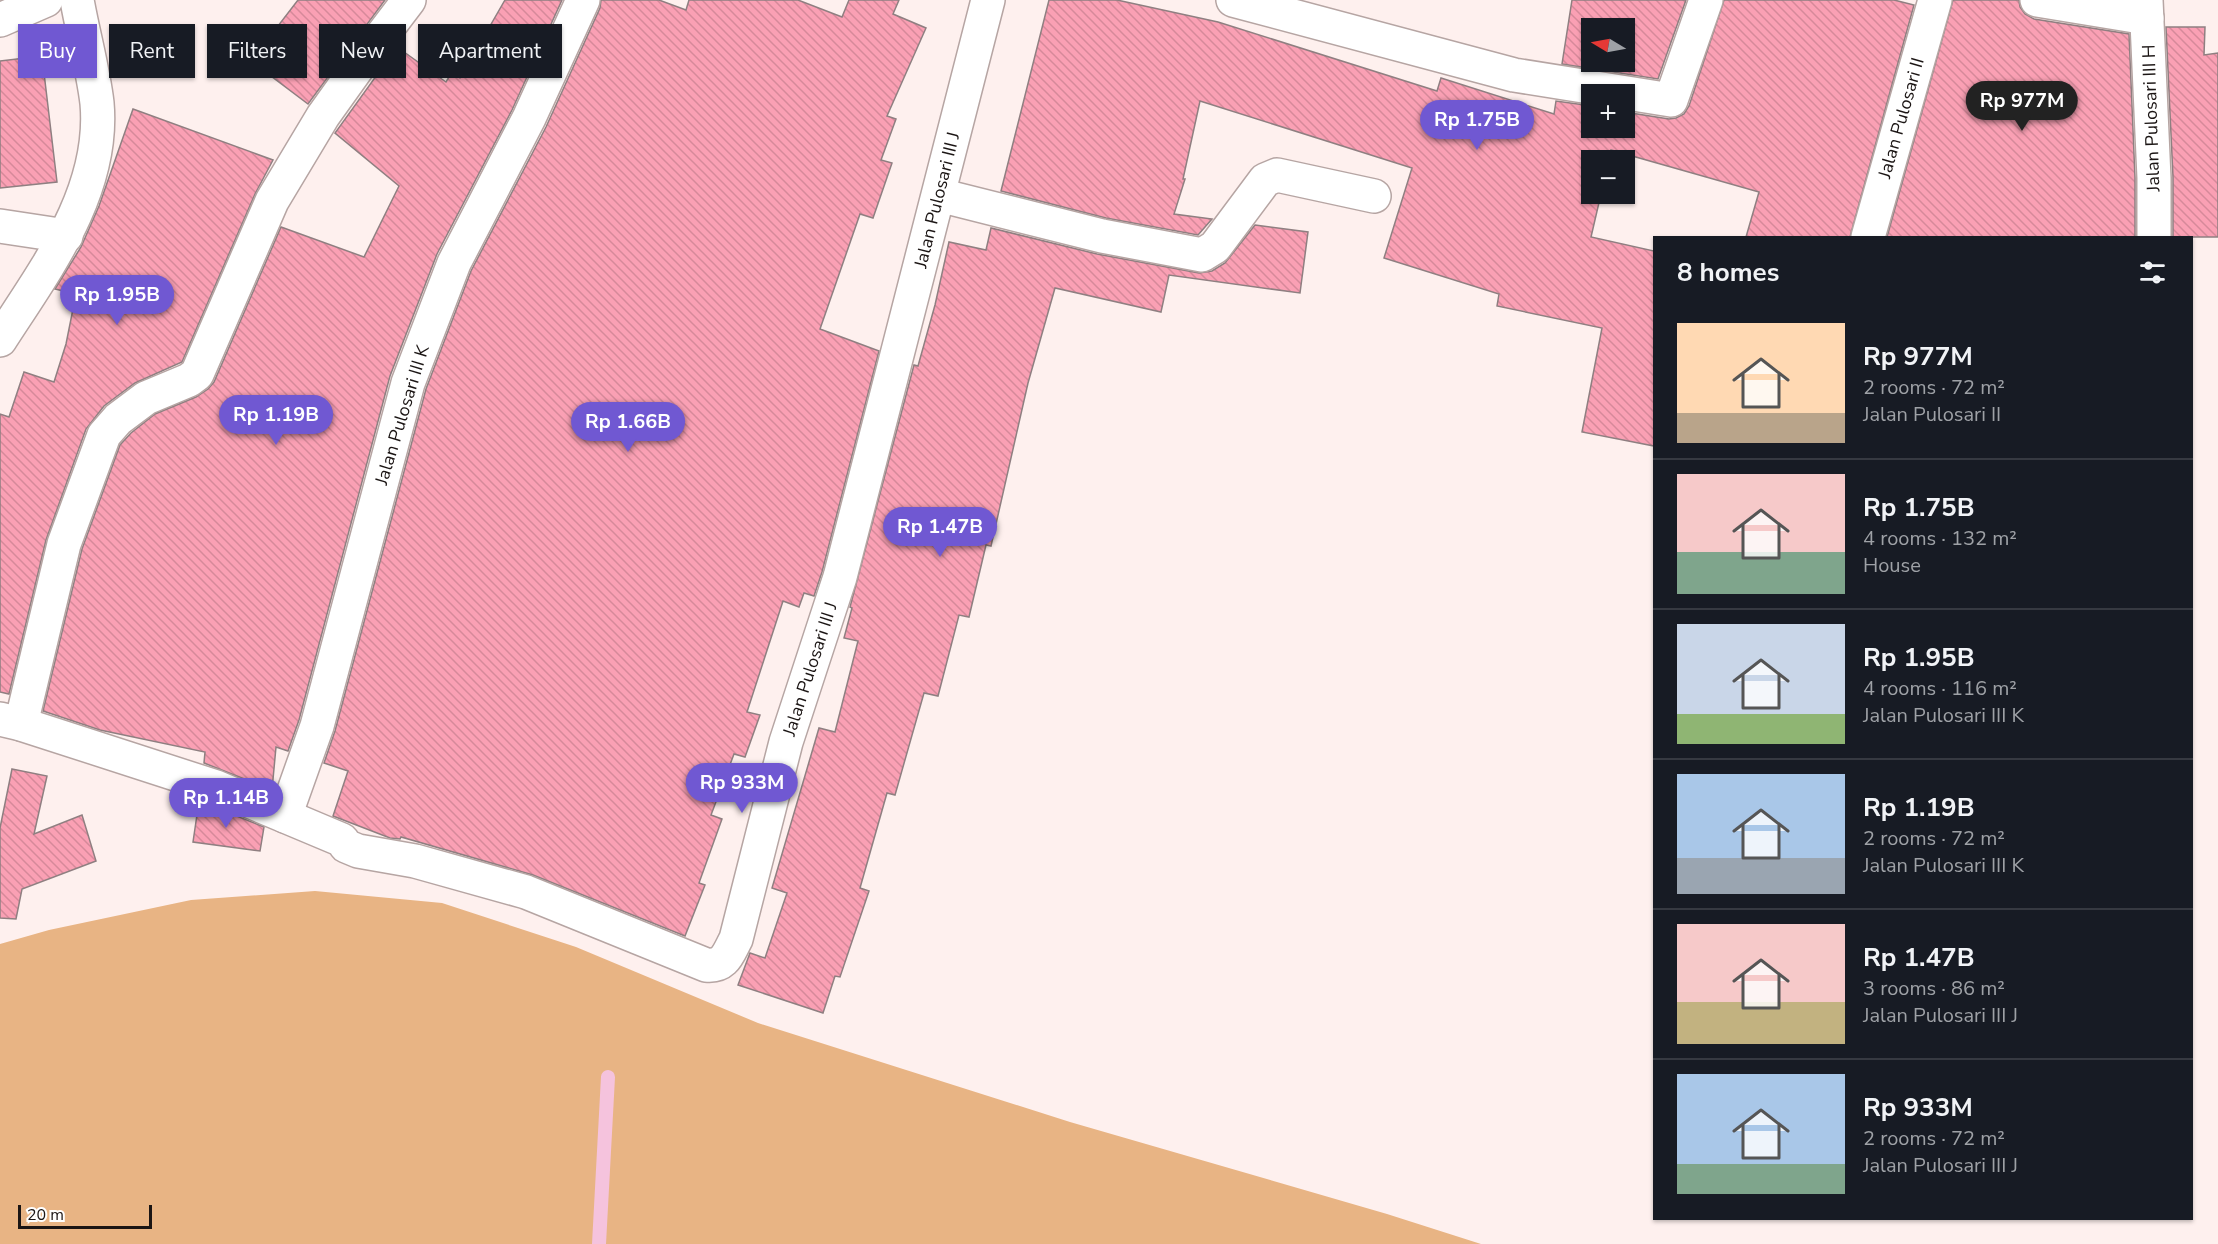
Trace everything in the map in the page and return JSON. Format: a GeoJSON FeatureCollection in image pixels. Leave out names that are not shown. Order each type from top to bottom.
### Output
{"type":"FeatureCollection","features":[{"type":"Feature","properties":{"kind":"street"},"geometry":{"type":"LineString","coordinates":[[0,20],[46,0]]}},
{"type":"Feature","properties":{"kind":"street"},"geometry":{"type":"LineString","coordinates":[[0,340],[66,236],[89,174],[96,146],[97,103],[77,0]]}},
{"type":"Feature","properties":{"kind":"street"},"geometry":{"type":"LineString","coordinates":[[11,722],[63,544],[104,435],[118,419],[146,398],[189,380],[197,374],[272,201],[330,106],[409,0]]}},
{"type":"Feature","properties":{"kind":"street","name":"Jalan Pulosari III K"},"geometry":{"type":"LineString","coordinates":[[285,816],[317,726],[408,383],[454,263],[529,118],[583,0]]}},
{"type":"Feature","properties":{"kind":"street","name":"Jalan Pulosari III J"},"geometry":{"type":"LineString","coordinates":[[11,722],[216,787],[342,840],[346,846],[358,851],[415,861],[526,892],[706,965],[716,966],[722,963],[736,939],[786,742],[840,577],[988,0]]}},
{"type":"Feature","properties":{"kind":"street"},"geometry":{"type":"LineString","coordinates":[[1233,0],[1514,75],[1671,100],[1706,0]]}},
{"type":"Feature","properties":{"kind":"street","name":"Jalan Pulosari II"},"geometry":{"type":"LineString","coordinates":[[1868,236],[1935,0]]}},
{"type":"Feature","properties":{"kind":"street"},"geometry":{"type":"LineString","coordinates":[[2037,0],[2146,9]]}},
{"type":"Feature","properties":{"kind":"street","name":"Jalan Pulosari III H"},"geometry":{"type":"LineString","coordinates":[[2146,9],[2154,178],[2154,236]]}},
{"type":"Feature","properties":{"kind":"street"},"geometry":{"type":"LineString","coordinates":[[939,195],[1102,236],[1202,255],[1215,246],[1270,176],[1277,175],[1374,195]]}},
{"type":"Feature","properties":{"kind":"street"},"geometry":{"type":"LineString","coordinates":[[0,226],[66,236]]}},
{"type":"Feature","properties":{"kind":"shaded area"},"geometry":{"type":"Polygon","coordinates":[[[315,891],[442,903],[576,947],[758,1023],[1070,1122],[1387,1214],[1481,1244],[0,1244],[0,944],[49,930],[191,900],[315,891]]]}},
{"type":"Feature","properties":{"kind":"building"},"geometry":{"type":"Polygon","coordinates":[[[298,0],[385,0],[367,24],[319,24],[319,78],[327,78],[308,104],[274,78],[307,78],[307,24],[280,24],[298,0]]]}},
{"type":"Feature","properties":{"kind":"building"},"geometry":{"type":"Polygon","coordinates":[[[505,0],[562,0],[551,24],[491,24],[505,0]]]}},
{"type":"Feature","properties":{"kind":"building"},"geometry":{"type":"Polygon","coordinates":[[[601,0],[659,0],[686,10],[689,0],[798,0],[842,17],[849,0],[899,0],[893,14],[926,28],[887,116],[896,119],[881,160],[892,163],[873,218],[860,214],[820,329],[879,351],[822,572],[814,596],[804,593],[799,607],[783,601],[747,712],[760,715],[745,757],[734,754],[711,815],[722,819],[699,883],[705,885],[685,936],[533,875],[401,837],[400,839],[390,838],[333,816],[348,771],[324,763],[335,731],[426,389],[471,271],[546,127],[600,8],[601,0]]]}},
{"type":"Feature","properties":{"kind":"building"},"geometry":{"type":"Polygon","coordinates":[[[1049,0],[1117,0],[1218,22],[1437,91],[1441,78],[1554,114],[1556,101],[1581,104],[1581,138],[1635,138],[1635,114],[1669,119],[1684,114],[1689,106],[1724,0],[1894,0],[1914,5],[1850,236],[1746,236],[1759,192],[1635,157],[1635,150],[1581,150],[1581,204],[1599,204],[1591,237],[1653,251],[1653,446],[1582,432],[1602,328],[1497,306],[1499,294],[1384,258],[1412,168],[1200,101],[1183,179],[1185,179],[1174,214],[1212,219],[1198,235],[1106,218],[1001,191],[1049,0]]]}},
{"type":"Feature","properties":{"kind":"building"},"geometry":{"type":"Polygon","coordinates":[[[1572,0],[1686,0],[1658,79],[1613,72],[1635,72],[1635,18],[1581,18],[1581,67],[1562,64],[1572,0]]]}},
{"type":"Feature","properties":{"kind":"building"},"geometry":{"type":"Polygon","coordinates":[[[1953,0],[2019,0],[2020,7],[2025,14],[2034,19],[2129,34],[2135,236],[1887,236],[1953,0]]]}},
{"type":"Feature","properties":{"kind":"building"},"geometry":{"type":"Polygon","coordinates":[[[2166,27],[2205,27],[2204,55],[2218,53],[2218,237],[2173,236],[2173,177],[2166,27]]]}},
{"type":"Feature","properties":{"kind":"building"},"geometry":{"type":"Polygon","coordinates":[[[406,53],[418,62],[418,78],[440,78],[446,82],[448,78],[527,78],[437,254],[390,376],[299,720],[288,751],[276,747],[272,790],[204,763],[205,752],[100,730],[43,711],[82,549],[120,445],[155,414],[196,397],[214,382],[281,227],[364,257],[399,186],[335,133],[375,78],[406,78],[406,53]]]}},
{"type":"Feature","properties":{"kind":"building"},"geometry":{"type":"Polygon","coordinates":[[[18,59],[18,78],[45,78],[57,182],[0,188],[0,61],[18,59]]]}},
{"type":"Feature","properties":{"kind":"building"},"geometry":{"type":"Polygon","coordinates":[[[133,109],[273,160],[255,194],[182,362],[135,383],[104,406],[86,429],[46,540],[9,694],[0,692],[0,414],[9,417],[24,372],[54,382],[66,344],[76,294],[55,289],[81,247],[99,206],[133,109]]]}},
{"type":"Feature","properties":{"kind":"building"},"geometry":{"type":"Polygon","coordinates":[[[1255,225],[1308,232],[1300,293],[1169,275],[1161,312],[1055,288],[1028,383],[991,546],[986,545],[969,617],[959,615],[938,696],[924,693],[895,795],[887,793],[860,888],[869,891],[840,977],[835,976],[823,1013],[738,985],[750,953],[765,958],[787,893],[772,888],[819,728],[835,732],[858,641],[844,638],[852,608],[850,607],[914,365],[918,366],[935,305],[949,242],[986,250],[991,228],[1097,254],[1199,273],[1212,271],[1225,263],[1255,225]]]}},
{"type":"Feature","properties":{"kind":"building"},"geometry":{"type":"Polygon","coordinates":[[[12,769],[47,776],[34,834],[82,815],[96,861],[22,889],[16,919],[0,918],[0,828],[12,769]]]}},
{"type":"Feature","properties":{"kind":"building"},"geometry":{"type":"Polygon","coordinates":[[[199,801],[264,827],[260,851],[193,842],[199,801]]]}},
{"type":"Feature","properties":{"kind":"waterway"},"geometry":{"type":"LineString","coordinates":[[599,1244],[608,1077]]}}]}
